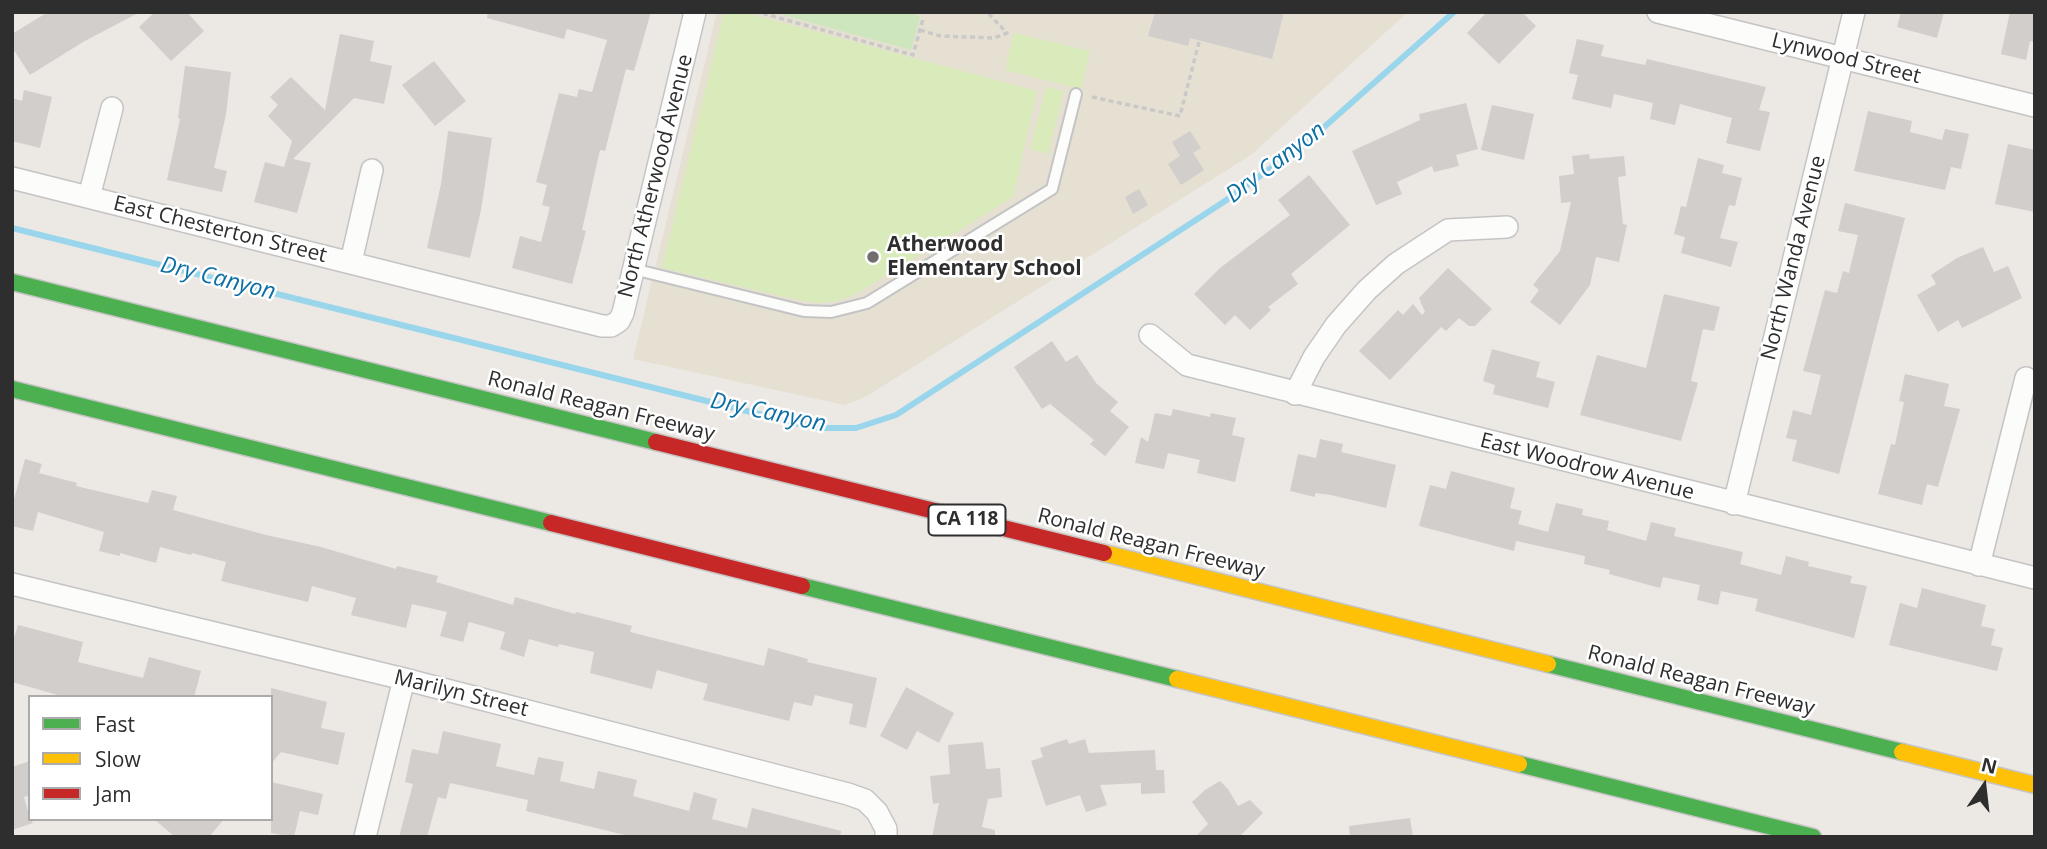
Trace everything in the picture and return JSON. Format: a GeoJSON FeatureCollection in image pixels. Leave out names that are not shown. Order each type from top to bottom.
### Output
{"type":"FeatureCollection","features":[{"type":"Feature","properties":{"kind":"highway","name":"Ronald Reagan Freeway"},"geometry":{"type":"LineString","coordinates":[[12,282],[2035,785]]}},
{"type":"Feature","properties":{"kind":"highway"},"geometry":{"type":"LineString","coordinates":[[12,389],[1813,837]]}},
{"type":"Feature","properties":{"kind":"highway"},"geometry":{"type":"LineString","coordinates":[[1923,757],[2035,769]]}},
{"type":"Feature","properties":{"kind":"highway"},"geometry":{"type":"LineString","coordinates":[[1772,827],[1789,837]]}},
{"type":"Feature","properties":{"kind":"street","name":"North Atherwood Avenue"},"geometry":{"type":"LineString","coordinates":[[602,326],[611,326],[619,321],[695,12]]}},
{"type":"Feature","properties":{"kind":"street","name":"Lynwood Street"},"geometry":{"type":"LineString","coordinates":[[1658,12],[2035,106]]}},
{"type":"Feature","properties":{"kind":"street","name":"North Wanda Avenue"},"geometry":{"type":"LineString","coordinates":[[1734,504],[1854,12]]}},
{"type":"Feature","properties":{"kind":"street","name":"East Chesterton Street"},"geometry":{"type":"LineString","coordinates":[[89,197],[112,108]]}},
{"type":"Feature","properties":{"kind":"street","name":"East Chesterton Street"},"geometry":{"type":"LineString","coordinates":[[351,262],[372,170]]}},
{"type":"Feature","properties":{"kind":"street","name":"East Chesterton Street"},"geometry":{"type":"LineString","coordinates":[[12,178],[602,326]]}},
{"type":"Feature","properties":{"kind":"street"},"geometry":{"type":"LineString","coordinates":[[1295,394],[1314,357],[1336,325],[1367,290],[1396,264],[1448,230],[1507,227]]}},
{"type":"Feature","properties":{"kind":"street","name":"East Woodrow Avenue"},"geometry":{"type":"LineString","coordinates":[[1150,335],[1187,365],[2035,578]]}},
{"type":"Feature","properties":{"kind":"street"},"geometry":{"type":"LineString","coordinates":[[1979,565],[2026,378]]}},
{"type":"Feature","properties":{"kind":"street","name":"Marilyn Street"},"geometry":{"type":"LineString","coordinates":[[12,584],[404,679],[848,794],[865,800],[877,812],[886,830],[886,837]]}},
{"type":"Feature","properties":{"kind":"street"},"geometry":{"type":"LineString","coordinates":[[365,837],[404,679]]}},
{"type":"Feature","properties":{"kind":"lane"},"geometry":{"type":"LineString","coordinates":[[633,269],[804,312],[831,312],[867,303],[1052,189],[1076,94]]}},
{"type":"Feature","properties":{"kind":"path"},"geometry":{"type":"LineString","coordinates":[[764,12],[765,15],[913,55],[923,19]]}},
{"type":"Feature","properties":{"kind":"path"},"geometry":{"type":"LineString","coordinates":[[920,30],[940,36],[994,38],[1007,33],[987,12]]}},
{"type":"Feature","properties":{"kind":"path"},"geometry":{"type":"LineString","coordinates":[[1076,94],[1180,116],[1199,42]]}},
{"type":"Feature","properties":{"kind":"shaded area","name":"Atherwood Elementary School"},"geometry":{"type":"Polygon","coordinates":[[[717,12],[1408,12],[1251,155],[867,396],[845,405],[633,359],[717,12]]]}},
{"type":"Feature","properties":{"kind":"green space"},"geometry":{"type":"Polygon","coordinates":[[[724,12],[743,12],[1037,91],[1013,197],[858,293],[838,301],[818,303],[794,299],[662,268],[724,12]]]}},
{"type":"Feature","properties":{"kind":"green space"},"geometry":{"type":"Polygon","coordinates":[[[772,12],[911,12],[920,17],[911,50],[772,12]]]}},
{"type":"Feature","properties":{"kind":"green space"},"geometry":{"type":"Polygon","coordinates":[[[1014,33],[1090,51],[1081,89],[1005,70],[1014,33]]]}},
{"type":"Feature","properties":{"kind":"green space"},"geometry":{"type":"Polygon","coordinates":[[[1046,87],[1064,91],[1048,154],[1030,149],[1046,87]]]}},
{"type":"Feature","properties":{"kind":"building"},"geometry":{"type":"Polygon","coordinates":[[[48,12],[140,12],[83,42],[30,75],[12,47],[12,34],[48,12]]]}},
{"type":"Feature","properties":{"kind":"building"},"geometry":{"type":"Polygon","coordinates":[[[155,12],[187,12],[204,31],[171,61],[139,27],[155,12]]]}},
{"type":"Feature","properties":{"kind":"building"},"geometry":{"type":"Polygon","coordinates":[[[488,12],[651,12],[634,71],[626,69],[605,151],[600,150],[582,230],[586,231],[572,284],[512,268],[520,236],[541,242],[550,207],[542,205],[547,185],[536,182],[559,93],[577,97],[579,89],[592,92],[607,40],[567,29],[564,39],[487,18],[488,12]]]}},
{"type":"Feature","properties":{"kind":"building"},"geometry":{"type":"Polygon","coordinates":[[[1155,12],[1284,12],[1272,59],[1190,38],[1188,46],[1148,36],[1155,12]]]}},
{"type":"Feature","properties":{"kind":"building"},"geometry":{"type":"Polygon","coordinates":[[[1487,12],[1522,12],[1536,26],[1499,64],[1467,33],[1487,12]]]}},
{"type":"Feature","properties":{"kind":"building"},"geometry":{"type":"Polygon","coordinates":[[[1901,12],[1944,12],[1937,38],[1897,27],[1901,12]]]}},
{"type":"Feature","properties":{"kind":"building"},"geometry":{"type":"Polygon","coordinates":[[[2010,12],[2035,12],[2035,42],[2030,41],[2026,60],[2001,54],[2010,12]]]}},
{"type":"Feature","properties":{"kind":"building"},"geometry":{"type":"Polygon","coordinates":[[[340,34],[374,41],[370,61],[392,66],[384,104],[354,98],[293,159],[311,163],[297,213],[254,202],[265,162],[284,167],[292,141],[268,116],[278,105],[270,97],[291,77],[325,110],[340,34]]]}},
{"type":"Feature","properties":{"kind":"building"},"geometry":{"type":"Polygon","coordinates":[[[1577,39],[1604,45],[1601,56],[1645,65],[1647,59],[1766,87],[1759,110],[1770,112],[1760,151],[1726,143],[1732,118],[1680,104],[1675,125],[1650,119],[1653,103],[1614,94],[1611,108],[1572,99],[1578,75],[1569,73],[1577,39]]]}},
{"type":"Feature","properties":{"kind":"building"},"geometry":{"type":"Polygon","coordinates":[[[434,61],[466,101],[435,126],[402,85],[434,61]]]}},
{"type":"Feature","properties":{"kind":"building"},"geometry":{"type":"Polygon","coordinates":[[[185,66],[231,72],[226,114],[214,168],[227,171],[222,192],[167,180],[180,119],[185,66]]]}},
{"type":"Feature","properties":{"kind":"building"},"geometry":{"type":"Polygon","coordinates":[[[24,90],[52,97],[40,148],[12,141],[12,98],[22,101],[24,90]]]}},
{"type":"Feature","properties":{"kind":"building"},"geometry":{"type":"Polygon","coordinates":[[[1466,103],[1478,149],[1456,155],[1459,166],[1434,172],[1432,166],[1397,182],[1402,194],[1376,205],[1352,151],[1420,120],[1419,114],[1466,103]]]}},
{"type":"Feature","properties":{"kind":"building"},"geometry":{"type":"Polygon","coordinates":[[[1492,105],[1534,114],[1524,160],[1481,150],[1492,105]]]}},
{"type":"Feature","properties":{"kind":"building"},"geometry":{"type":"Polygon","coordinates":[[[1868,111],[1912,121],[1910,132],[1942,140],[1945,129],[1969,134],[1961,169],[1951,167],[1945,190],[1854,171],[1868,111]]]}},
{"type":"Feature","properties":{"kind":"building"},"geometry":{"type":"Polygon","coordinates":[[[448,131],[492,138],[481,210],[470,258],[427,248],[441,184],[448,131]]]}},
{"type":"Feature","properties":{"kind":"building"},"geometry":{"type":"Polygon","coordinates":[[[1190,131],[1201,148],[1193,153],[1204,170],[1181,185],[1168,164],[1180,156],[1172,142],[1190,131]]]}},
{"type":"Feature","properties":{"kind":"building"},"geometry":{"type":"Polygon","coordinates":[[[2008,144],[2035,150],[2035,212],[1995,204],[2008,144]]]}},
{"type":"Feature","properties":{"kind":"building"},"geometry":{"type":"Polygon","coordinates":[[[1589,154],[1590,159],[1624,156],[1626,176],[1618,177],[1623,224],[1627,225],[1619,262],[1596,257],[1590,285],[1560,325],[1530,302],[1539,290],[1533,285],[1560,251],[1571,202],[1561,203],[1559,176],[1574,174],[1572,156],[1589,154]]]}},
{"type":"Feature","properties":{"kind":"building"},"geometry":{"type":"Polygon","coordinates":[[[1698,158],[1724,165],[1722,173],[1742,178],[1735,206],[1729,205],[1720,238],[1738,242],[1731,267],[1681,253],[1685,237],[1674,234],[1681,206],[1686,207],[1698,158]]]}},
{"type":"Feature","properties":{"kind":"building"},"geometry":{"type":"Polygon","coordinates":[[[1309,175],[1350,225],[1291,274],[1298,284],[1268,307],[1271,310],[1250,330],[1235,315],[1225,325],[1194,294],[1220,268],[1290,215],[1278,200],[1309,175]]]}},
{"type":"Feature","properties":{"kind":"building"},"geometry":{"type":"Polygon","coordinates":[[[1139,189],[1148,205],[1133,214],[1125,197],[1139,189]]]}},
{"type":"Feature","properties":{"kind":"building"},"geometry":{"type":"Polygon","coordinates":[[[1845,203],[1905,218],[1839,474],[1792,461],[1797,440],[1786,438],[1793,410],[1811,415],[1821,375],[1803,371],[1825,290],[1837,293],[1843,271],[1849,273],[1858,235],[1838,231],[1845,203]]]}},
{"type":"Feature","properties":{"kind":"building"},"geometry":{"type":"Polygon","coordinates":[[[1983,247],[1994,272],[2008,266],[2022,298],[1962,328],[1958,320],[1938,332],[1917,295],[1936,284],[1931,275],[1957,258],[1983,247]]]}},
{"type":"Feature","properties":{"kind":"building"},"geometry":{"type":"Polygon","coordinates":[[[1448,268],[1492,309],[1475,326],[1469,326],[1459,318],[1446,331],[1441,327],[1390,380],[1359,351],[1398,310],[1403,315],[1413,304],[1422,315],[1425,312],[1419,298],[1448,268]]]}},
{"type":"Feature","properties":{"kind":"building"},"geometry":{"type":"Polygon","coordinates":[[[1664,294],[1720,307],[1714,331],[1703,329],[1691,381],[1698,383],[1681,441],[1580,415],[1597,355],[1646,368],[1664,294]]]}},
{"type":"Feature","properties":{"kind":"building"},"geometry":{"type":"Polygon","coordinates":[[[1052,341],[1066,362],[1077,355],[1096,383],[1118,402],[1110,411],[1129,427],[1105,456],[1090,444],[1094,440],[1050,404],[1042,409],[1014,367],[1052,341]]]}},
{"type":"Feature","properties":{"kind":"building"},"geometry":{"type":"Polygon","coordinates":[[[1492,349],[1540,362],[1536,377],[1555,382],[1548,408],[1493,394],[1495,385],[1483,381],[1492,349]]]}},
{"type":"Feature","properties":{"kind":"building"},"geometry":{"type":"Polygon","coordinates":[[[1905,374],[1949,384],[1944,406],[1960,409],[1938,487],[1927,484],[1922,505],[1878,494],[1891,444],[1895,445],[1904,402],[1899,401],[1905,374]]]}},
{"type":"Feature","properties":{"kind":"building"},"geometry":{"type":"Polygon","coordinates":[[[1173,409],[1210,417],[1211,413],[1236,418],[1232,435],[1245,438],[1235,482],[1197,473],[1200,460],[1168,453],[1164,469],[1135,463],[1141,437],[1148,442],[1155,413],[1171,416],[1173,409]]]}},
{"type":"Feature","properties":{"kind":"building"},"geometry":{"type":"Polygon","coordinates":[[[1320,439],[1343,444],[1341,452],[1396,465],[1386,508],[1331,495],[1315,493],[1315,497],[1290,491],[1298,454],[1316,458],[1320,439]]]}},
{"type":"Feature","properties":{"kind":"building"},"geometry":{"type":"Polygon","coordinates":[[[25,459],[42,464],[39,473],[77,483],[76,486],[148,503],[152,490],[177,496],[173,510],[396,569],[397,566],[438,576],[436,582],[513,605],[515,597],[632,626],[630,632],[764,666],[768,648],[808,659],[807,662],[877,678],[866,728],[849,724],[853,704],[815,695],[812,706],[794,702],[789,721],[703,700],[708,684],[657,670],[652,689],[590,673],[594,652],[559,644],[558,647],[529,639],[524,657],[500,649],[505,632],[469,622],[463,642],[440,636],[447,612],[412,604],[406,628],[351,615],[356,598],[312,586],[308,602],[221,581],[226,562],[192,553],[191,555],[160,547],[156,563],[120,553],[120,556],[99,551],[104,532],[38,512],[33,531],[12,526],[12,507],[25,459]]]}},
{"type":"Feature","properties":{"kind":"building"},"geometry":{"type":"Polygon","coordinates":[[[1451,471],[1515,488],[1510,508],[1522,511],[1518,524],[1548,532],[1556,503],[1583,509],[1582,515],[1609,521],[1607,530],[1646,541],[1651,522],[1676,528],[1674,536],[1743,552],[1740,564],[1781,575],[1786,556],[1809,562],[1808,566],[1852,576],[1850,583],[1867,586],[1854,638],[1755,611],[1758,599],[1721,591],[1718,605],[1697,600],[1700,585],[1663,577],[1660,588],[1609,574],[1610,570],[1584,564],[1585,556],[1516,541],[1514,551],[1419,526],[1430,485],[1446,489],[1451,471]]]}},
{"type":"Feature","properties":{"kind":"building"},"geometry":{"type":"Polygon","coordinates":[[[1922,588],[1986,605],[1981,626],[1995,629],[1991,645],[2003,648],[1997,671],[1889,645],[1900,603],[1917,608],[1922,588]]]}},
{"type":"Feature","properties":{"kind":"building"},"geometry":{"type":"Polygon","coordinates":[[[18,625],[83,642],[78,662],[143,678],[149,657],[201,671],[195,695],[58,695],[12,682],[12,644],[18,625]]]}},
{"type":"Feature","properties":{"kind":"building"},"geometry":{"type":"Polygon","coordinates":[[[906,687],[954,713],[939,743],[917,731],[907,750],[880,736],[906,687]]]}},
{"type":"Feature","properties":{"kind":"building"},"geometry":{"type":"Polygon","coordinates":[[[271,688],[327,702],[321,728],[345,733],[338,765],[281,752],[273,762],[271,688]]]}},
{"type":"Feature","properties":{"kind":"building"},"geometry":{"type":"Polygon","coordinates":[[[443,731],[501,744],[496,766],[534,775],[538,757],[564,762],[560,781],[594,789],[598,771],[637,780],[633,796],[689,811],[694,792],[717,799],[712,819],[747,828],[752,808],[841,831],[840,837],[633,837],[526,811],[528,800],[450,783],[446,799],[438,797],[427,837],[399,837],[413,784],[405,782],[412,749],[438,754],[443,731]]]}},
{"type":"Feature","properties":{"kind":"building"},"geometry":{"type":"Polygon","coordinates":[[[1067,739],[1069,744],[1085,739],[1089,753],[1155,750],[1156,770],[1164,770],[1165,793],[1141,794],[1141,783],[1100,785],[1107,805],[1086,812],[1080,795],[1046,806],[1031,761],[1043,757],[1040,748],[1067,739]]]}},
{"type":"Feature","properties":{"kind":"building"},"geometry":{"type":"Polygon","coordinates":[[[983,742],[986,769],[1000,768],[1002,797],[988,799],[982,827],[995,830],[995,837],[932,837],[939,803],[933,804],[930,776],[950,774],[948,745],[983,742]]]}},
{"type":"Feature","properties":{"kind":"building"},"geometry":{"type":"Polygon","coordinates":[[[28,762],[28,796],[24,797],[28,821],[33,823],[12,830],[12,767],[28,762]]]}},
{"type":"Feature","properties":{"kind":"building"},"geometry":{"type":"Polygon","coordinates":[[[1220,781],[1238,806],[1250,800],[1263,813],[1239,837],[1195,837],[1208,824],[1192,802],[1220,781]]]}},
{"type":"Feature","properties":{"kind":"building"},"geometry":{"type":"Polygon","coordinates":[[[273,782],[323,794],[318,815],[300,811],[294,837],[271,833],[273,782]]]}},
{"type":"Feature","properties":{"kind":"building"},"geometry":{"type":"Polygon","coordinates":[[[1410,818],[1413,837],[1350,837],[1349,826],[1410,818]]]}},
{"type":"Feature","properties":{"kind":"building"},"geometry":{"type":"Polygon","coordinates":[[[156,821],[222,821],[209,837],[175,837],[156,821]]]}},
{"type":"Feature","properties":{"kind":"waterway","name":"Dry Canyon"},"geometry":{"type":"LineString","coordinates":[[12,228],[815,428],[856,428],[896,415],[1222,203],[1305,144],[1454,12]]}},
{"type":"Feature","properties":{"kind":"traffic: fast"},"geometry":{"type":"LineString","coordinates":[[12,282],[656,442]]}},
{"type":"Feature","properties":{"kind":"traffic: fast"},"geometry":{"type":"LineString","coordinates":[[12,389],[551,523]]}},
{"type":"Feature","properties":{"kind":"traffic: fast"},"geometry":{"type":"LineString","coordinates":[[802,586],[1177,679]]}},
{"type":"Feature","properties":{"kind":"traffic: fast"},"geometry":{"type":"LineString","coordinates":[[1548,664],[1902,752]]}},
{"type":"Feature","properties":{"kind":"traffic: fast"},"geometry":{"type":"LineString","coordinates":[[1519,764],[1813,837]]}},
{"type":"Feature","properties":{"kind":"traffic: slow"},"geometry":{"type":"LineString","coordinates":[[1104,553],[1548,664]]}},
{"type":"Feature","properties":{"kind":"traffic: slow"},"geometry":{"type":"LineString","coordinates":[[1177,679],[1519,764]]}},
{"type":"Feature","properties":{"kind":"traffic: slow"},"geometry":{"type":"LineString","coordinates":[[1902,752],[2035,785]]}},
{"type":"Feature","properties":{"kind":"traffic: jam"},"geometry":{"type":"LineString","coordinates":[[656,442],[1104,553]]}},
{"type":"Feature","properties":{"kind":"traffic: jam"},"geometry":{"type":"LineString","coordinates":[[551,523],[802,586]]}},
{"type":"Feature","properties":{"kind":"place","name":"Atherwood Elementary School"},"geometry":{"type":"Point","coordinates":[873,257]}}]}
